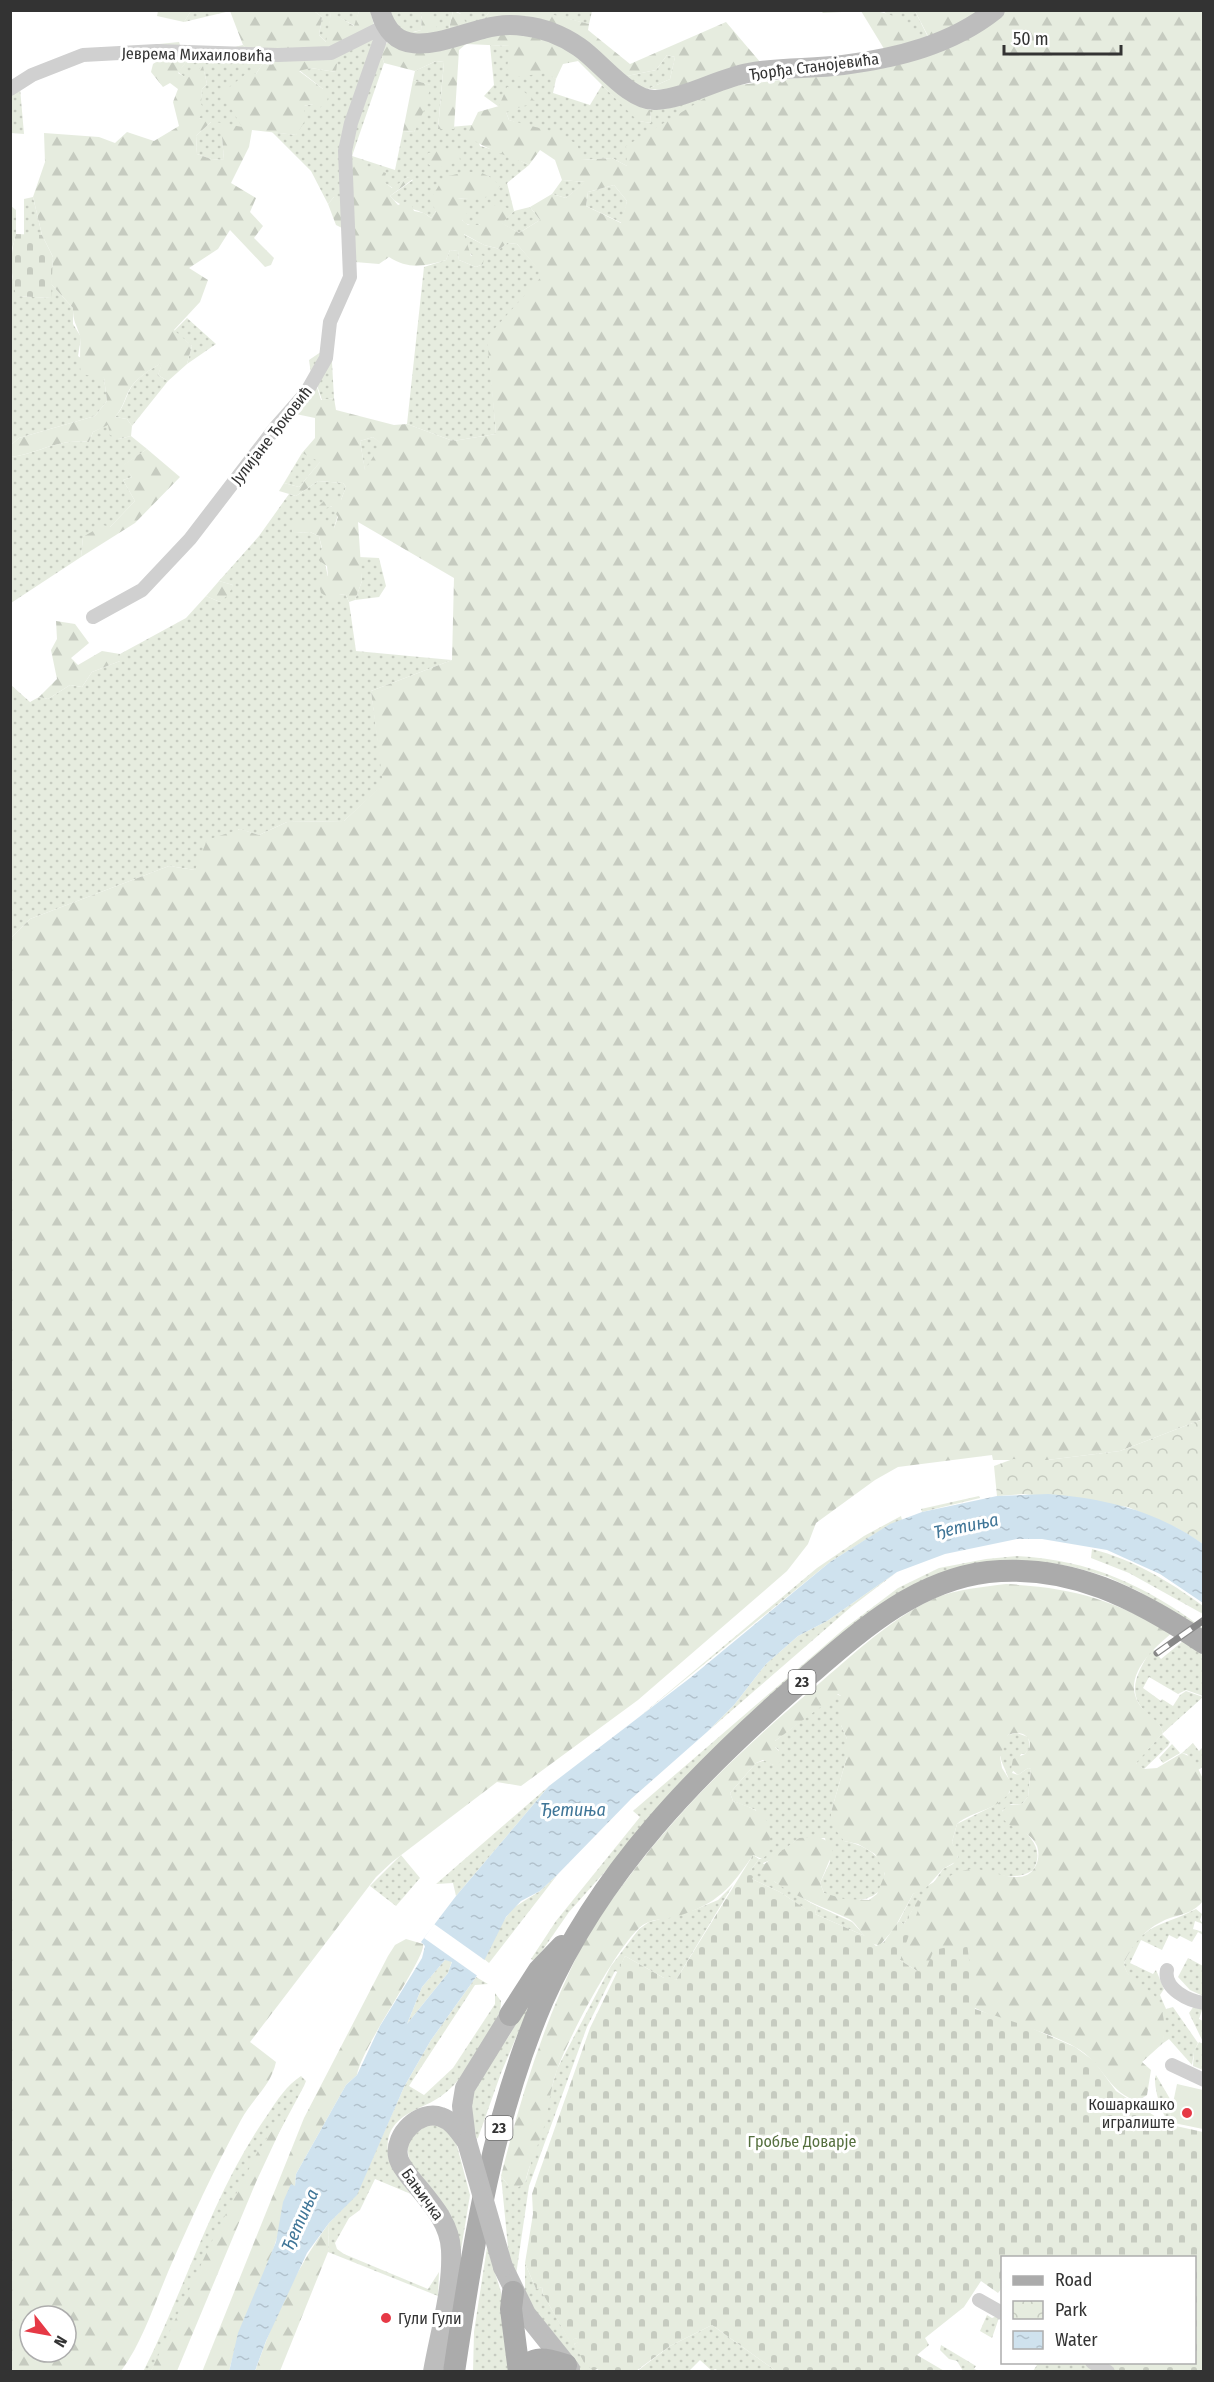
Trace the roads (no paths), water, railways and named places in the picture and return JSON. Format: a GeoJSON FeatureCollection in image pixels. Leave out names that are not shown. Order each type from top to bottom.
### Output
{"type":"FeatureCollection","features":[{"type":"Feature","properties":{"kind":"main road","name":"23"},"geometry":{"type":"LineString","coordinates":[[454,2372],[478,2224],[498,2134],[543,2002],[582,1925],[630,1854],[697,1778],[849,1641],[879,1618],[940,1584],[985,1573],[1034,1571],[1069,1576],[1103,1587],[1140,1604],[1203,1644]]}},
{"type":"Feature","properties":{"kind":"main road"},"geometry":{"type":"LineString","coordinates":[[510,2015],[539,1970],[582,1925]]}},
{"type":"Feature","properties":{"kind":"main road"},"geometry":{"type":"LineString","coordinates":[[513,2292],[512,2309],[519,2372]]}},
{"type":"Feature","properties":{"kind":"main road"},"geometry":{"type":"LineString","coordinates":[[523,2372],[532,2361],[540,2359],[569,2368]]}},
{"type":"Feature","properties":{"kind":"street","name":"Ђорђа Станојевића"},"geometry":{"type":"LineString","coordinates":[[382,18],[403,41],[422,44],[439,42],[492,27],[515,25],[538,28],[580,47],[635,94],[657,100],[746,74],[775,69],[842,65],[922,50],[949,38],[995,10]]}},
{"type":"Feature","properties":{"kind":"street","name":"Јеврема Михаиловића"},"geometry":{"type":"LineString","coordinates":[[10,90],[32,75],[83,55],[157,51],[278,55],[331,53],[382,18]]}},
{"type":"Feature","properties":{"kind":"street","name":"Јулијане Ђоковић"},"geometry":{"type":"LineString","coordinates":[[93,617],[142,590],[190,539],[276,427],[306,393],[326,358],[330,322],[350,277],[345,151],[382,18]]}},
{"type":"Feature","properties":{"kind":"street"},"geometry":{"type":"LineString","coordinates":[[1167,1970],[1167,1980],[1179,1994],[1203,2003]]}},
{"type":"Feature","properties":{"kind":"street"},"geometry":{"type":"LineString","coordinates":[[430,2114],[465,2088],[510,2015]]}},
{"type":"Feature","properties":{"kind":"street"},"geometry":{"type":"LineString","coordinates":[[1172,2065],[1203,2080]]}},
{"type":"Feature","properties":{"kind":"street"},"geometry":{"type":"LineString","coordinates":[[465,2088],[462,2106],[467,2142],[503,2267],[513,2292],[540,2335],[569,2368]]}},
{"type":"Feature","properties":{"kind":"street"},"geometry":{"type":"LineString","coordinates":[[430,2114],[453,2124],[467,2142]]}},
{"type":"Feature","properties":{"kind":"street","name":"Бањичка"},"geometry":{"type":"LineString","coordinates":[[430,2114],[418,2119],[407,2129],[397,2154],[402,2165],[443,2220],[451,2248],[447,2294],[433,2372]]}},
{"type":"Feature","properties":{"kind":"street"},"geometry":{"type":"LineString","coordinates":[[979,2300],[1001,2312]]}},
{"type":"Feature","properties":{"kind":"street"},"geometry":{"type":"LineString","coordinates":[[1095,2364],[1108,2372]]}},
{"type":"Feature","properties":{"kind":"water","name":"Ђетиња"},"geometry":{"type":"Polygon","coordinates":[[[1048,1494],[1089,1499],[1129,1508],[1167,1523],[1203,1544],[1203,1603],[1160,1574],[1107,1550],[1042,1539],[1017,1539],[945,1554],[897,1572],[827,1621],[798,1636],[766,1664],[734,1705],[707,1732],[631,1799],[540,1891],[521,1901],[506,1917],[476,1977],[431,2040],[404,2087],[357,2195],[329,2223],[307,2253],[266,2341],[255,2371],[229,2372],[238,2333],[276,2242],[283,2202],[291,2184],[295,2186],[296,2174],[346,2085],[357,2075],[380,2026],[422,1958],[425,1946],[421,1942],[456,1896],[549,1786],[690,1678],[830,1562],[890,1524],[922,1512],[997,1496],[1048,1494]],[[445,1960],[422,1987],[407,2024],[448,1973],[452,1962],[445,1960]]]}},
{"type":"Feature","properties":{"kind":"railway"},"geometry":{"type":"LineString","coordinates":[[1157,1653],[1204,1620]]}},
{"type":"Feature","properties":{"kind":"place","name":"Кошаркашко игралиште"},"geometry":{"type":"Point","coordinates":[1187,2113]}},
{"type":"Feature","properties":{"kind":"place","name":"Гули Гули"},"geometry":{"type":"Point","coordinates":[386,2318]}},
{"type":"Feature","properties":{"kind":"park label","name":"Гробље Доварје"},"geometry":{"type":"Point","coordinates":[802,2141]}}]}
